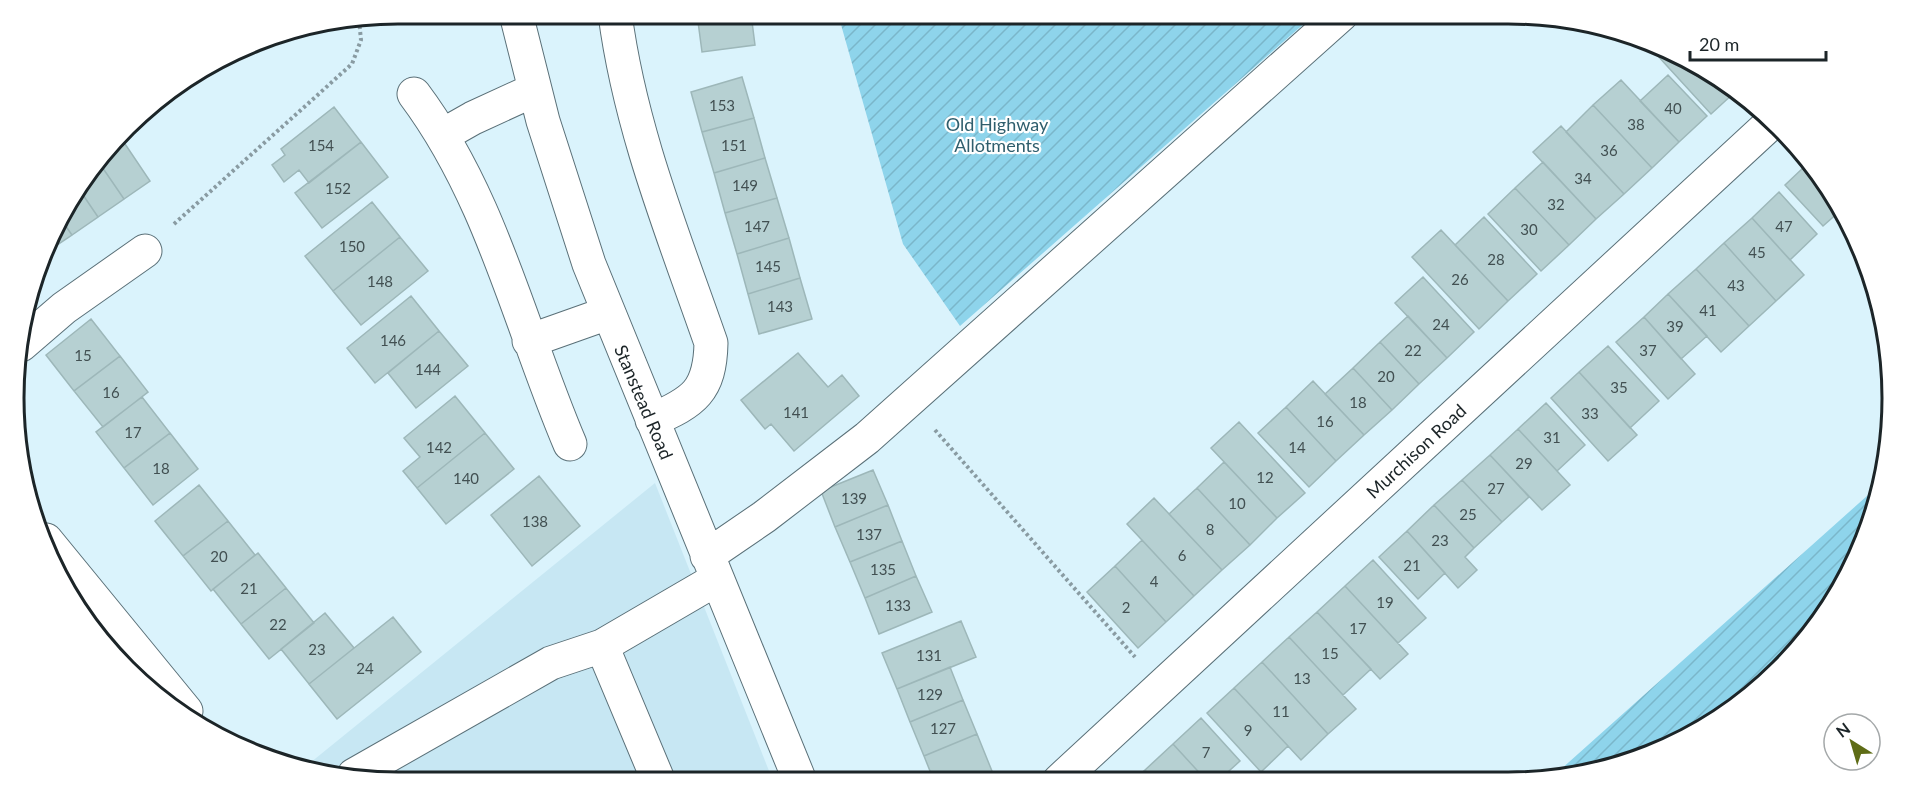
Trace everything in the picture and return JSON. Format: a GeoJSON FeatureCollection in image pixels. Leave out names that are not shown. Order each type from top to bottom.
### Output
{"type":"FeatureCollection","features":[{"type":"Feature","properties":{"kind":"street","name":"Stanstead Road"},"geometry":{"type":"LineString","coordinates":[[518,24],[534,90],[572,214],[608,313],[796,772]]}},
{"type":"Feature","properties":{"kind":"street"},"geometry":{"type":"LineString","coordinates":[[617,24],[634,115],[651,177],[711,343],[710,369],[700,388],[684,406],[652,420]]}},
{"type":"Feature","properties":{"kind":"street"},"geometry":{"type":"LineString","coordinates":[[363,770],[551,663],[602,646],[712,568],[764,517],[867,438],[1331,24]]}},
{"type":"Feature","properties":{"kind":"street"},"geometry":{"type":"LineString","coordinates":[[443,135],[473,118],[534,90]]}},
{"type":"Feature","properties":{"kind":"street"},"geometry":{"type":"LineString","coordinates":[[414,94],[459,162],[489,228],[529,341],[570,444]]}},
{"type":"Feature","properties":{"kind":"street","name":"Murchison Road"},"geometry":{"type":"LineString","coordinates":[[1069,772],[1766,128]]}},
{"type":"Feature","properties":{"kind":"street"},"geometry":{"type":"LineString","coordinates":[[29,338],[73,301],[145,251]]}},
{"type":"Feature","properties":{"kind":"street"},"geometry":{"type":"LineString","coordinates":[[529,341],[608,313]]}},
{"type":"Feature","properties":{"kind":"street"},"geometry":{"type":"LineString","coordinates":[[60,557],[177,700]]}},
{"type":"Feature","properties":{"kind":"street"},"geometry":{"type":"LineString","coordinates":[[602,646],[655,772]]}},
{"type":"Feature","properties":{"kind":"path"},"geometry":{"type":"LineString","coordinates":[[145,251],[352,64],[361,40],[360,26]]}},
{"type":"Feature","properties":{"kind":"path"},"geometry":{"type":"LineString","coordinates":[[909,400],[1161,687]]}},
{"type":"Feature","properties":{"kind":"shaded area"},"geometry":{"type":"Polygon","coordinates":[[[655,483],[769,772],[398,772],[349,769],[312,762],[655,483]]]}},
{"type":"Feature","properties":{"kind":"green space","name":"Old Highway Allotments"},"geometry":{"type":"Polygon","coordinates":[[[841,24],[1304,24],[960,326],[903,244],[841,24]]]}},
{"type":"Feature","properties":{"kind":"green space"},"geometry":{"type":"Polygon","coordinates":[[[1869,494],[1854,541],[1832,585],[1805,626],[1755,679],[1716,709],[1651,744],[1605,759],[1562,768],[1869,494]]]}},
{"type":"Feature","properties":{"kind":"building"},"geometry":{"type":"Polygon","coordinates":[[[698,24],[752,24],[755,45],[702,52],[698,24]]]}},
{"type":"Feature","properties":{"kind":"building"},"geometry":{"type":"Polygon","coordinates":[[[1657,55],[1695,74],[1730,97],[1711,114],[1657,55]]]}},
{"type":"Feature","properties":{"kind":"building"},"geometry":{"type":"Polygon","coordinates":[[[1668,75],[1707,116],[1679,142],[1640,101],[1668,75]]]}},
{"type":"Feature","properties":{"kind":"building"},"geometry":{"type":"Polygon","coordinates":[[[742,77],[754,118],[702,132],[691,92],[742,77]]]}},
{"type":"Feature","properties":{"kind":"building"},"geometry":{"type":"Polygon","coordinates":[[[1621,80],[1679,142],[1652,168],[1593,105],[1621,80]]]}},
{"type":"Feature","properties":{"kind":"building"},"geometry":{"type":"Polygon","coordinates":[[[1593,105],[1652,168],[1624,194],[1566,132],[1593,105]]]}},
{"type":"Feature","properties":{"kind":"building"},"geometry":{"type":"Polygon","coordinates":[[[334,107],[361,142],[309,183],[299,170],[284,182],[272,165],[285,155],[281,149],[334,107]]]}},
{"type":"Feature","properties":{"kind":"building"},"geometry":{"type":"Polygon","coordinates":[[[754,118],[765,158],[714,173],[702,132],[754,118]]]}},
{"type":"Feature","properties":{"kind":"building"},"geometry":{"type":"Polygon","coordinates":[[[1561,126],[1624,194],[1596,219],[1533,152],[1561,126]]]}},
{"type":"Feature","properties":{"kind":"building"},"geometry":{"type":"Polygon","coordinates":[[[361,142],[388,177],[322,228],[295,193],[361,142]]]}},
{"type":"Feature","properties":{"kind":"building"},"geometry":{"type":"Polygon","coordinates":[[[125,143],[150,181],[124,199],[103,168],[125,143]]]}},
{"type":"Feature","properties":{"kind":"building"},"geometry":{"type":"Polygon","coordinates":[[[765,158],[777,198],[725,213],[714,173],[765,158]]]}},
{"type":"Feature","properties":{"kind":"building"},"geometry":{"type":"Polygon","coordinates":[[[1543,162],[1596,219],[1569,245],[1515,188],[1543,162]]]}},
{"type":"Feature","properties":{"kind":"building"},"geometry":{"type":"Polygon","coordinates":[[[103,168],[124,199],[98,217],[84,196],[103,168]]]}},
{"type":"Feature","properties":{"kind":"building"},"geometry":{"type":"Polygon","coordinates":[[[1803,168],[1834,216],[1823,226],[1785,185],[1803,168]]]}},
{"type":"Feature","properties":{"kind":"building"},"geometry":{"type":"Polygon","coordinates":[[[1515,188],[1569,245],[1541,271],[1488,214],[1515,188]]]}},
{"type":"Feature","properties":{"kind":"building"},"geometry":{"type":"Polygon","coordinates":[[[1779,192],[1817,234],[1790,260],[1752,218],[1779,192]]]}},
{"type":"Feature","properties":{"kind":"building"},"geometry":{"type":"Polygon","coordinates":[[[84,196],[98,217],[72,235],[66,227],[84,196]]]}},
{"type":"Feature","properties":{"kind":"building"},"geometry":{"type":"Polygon","coordinates":[[[777,198],[789,238],[737,254],[725,213],[777,198]]]}},
{"type":"Feature","properties":{"kind":"building"},"geometry":{"type":"Polygon","coordinates":[[[372,202],[400,237],[333,291],[305,256],[372,202]]]}},
{"type":"Feature","properties":{"kind":"building"},"geometry":{"type":"Polygon","coordinates":[[[1484,217],[1537,274],[1508,301],[1455,245],[1484,217]]]}},
{"type":"Feature","properties":{"kind":"building"},"geometry":{"type":"Polygon","coordinates":[[[1752,218],[1804,275],[1776,301],[1724,243],[1752,218]]]}},
{"type":"Feature","properties":{"kind":"building"},"geometry":{"type":"Polygon","coordinates":[[[66,227],[72,235],[57,245],[66,227]]]}},
{"type":"Feature","properties":{"kind":"building"},"geometry":{"type":"Polygon","coordinates":[[[1441,230],[1508,301],[1479,329],[1412,257],[1441,230]]]}},
{"type":"Feature","properties":{"kind":"building"},"geometry":{"type":"Polygon","coordinates":[[[400,237],[428,271],[361,325],[333,291],[400,237]]]}},
{"type":"Feature","properties":{"kind":"building"},"geometry":{"type":"Polygon","coordinates":[[[789,238],[800,278],[748,294],[737,254],[789,238]]]}},
{"type":"Feature","properties":{"kind":"building"},"geometry":{"type":"Polygon","coordinates":[[[1724,243],[1776,301],[1749,326],[1696,269],[1724,243]]]}},
{"type":"Feature","properties":{"kind":"building"},"geometry":{"type":"Polygon","coordinates":[[[1696,269],[1749,326],[1721,352],[1668,294],[1696,269]]]}},
{"type":"Feature","properties":{"kind":"building"},"geometry":{"type":"Polygon","coordinates":[[[1423,277],[1474,332],[1447,358],[1395,303],[1423,277]]]}},
{"type":"Feature","properties":{"kind":"building"},"geometry":{"type":"Polygon","coordinates":[[[800,278],[812,319],[759,334],[748,294],[800,278]]]}},
{"type":"Feature","properties":{"kind":"building"},"geometry":{"type":"Polygon","coordinates":[[[1668,294],[1707,336],[1681,359],[1644,317],[1668,294]]]}},
{"type":"Feature","properties":{"kind":"building"},"geometry":{"type":"Polygon","coordinates":[[[411,296],[439,331],[375,383],[347,348],[411,296]]]}},
{"type":"Feature","properties":{"kind":"building"},"geometry":{"type":"Polygon","coordinates":[[[1408,316],[1447,358],[1419,384],[1380,342],[1408,316]]]}},
{"type":"Feature","properties":{"kind":"building"},"geometry":{"type":"Polygon","coordinates":[[[1644,317],[1695,374],[1668,399],[1616,342],[1644,317]]]}},
{"type":"Feature","properties":{"kind":"building"},"geometry":{"type":"Polygon","coordinates":[[[91,319],[120,356],[74,391],[46,355],[91,319]]]}},
{"type":"Feature","properties":{"kind":"building"},"geometry":{"type":"Polygon","coordinates":[[[439,331],[468,366],[416,408],[388,373],[439,331]]]}},
{"type":"Feature","properties":{"kind":"building"},"geometry":{"type":"Polygon","coordinates":[[[1380,342],[1419,384],[1392,410],[1353,368],[1380,342]]]}},
{"type":"Feature","properties":{"kind":"building"},"geometry":{"type":"Polygon","coordinates":[[[1608,346],[1659,401],[1630,428],[1579,372],[1608,346]]]}},
{"type":"Feature","properties":{"kind":"building"},"geometry":{"type":"Polygon","coordinates":[[[798,353],[828,387],[842,375],[859,396],[794,451],[771,424],[765,429],[741,400],[798,353]]]}},
{"type":"Feature","properties":{"kind":"building"},"geometry":{"type":"Polygon","coordinates":[[[120,356],[148,392],[103,427],[74,391],[120,356]]]}},
{"type":"Feature","properties":{"kind":"building"},"geometry":{"type":"Polygon","coordinates":[[[1353,368],[1392,410],[1364,435],[1325,394],[1353,368]]]}},
{"type":"Feature","properties":{"kind":"building"},"geometry":{"type":"Polygon","coordinates":[[[1579,372],[1637,435],[1608,461],[1551,398],[1579,372]]]}},
{"type":"Feature","properties":{"kind":"building"},"geometry":{"type":"Polygon","coordinates":[[[1313,381],[1364,435],[1336,461],[1286,407],[1313,381]]]}},
{"type":"Feature","properties":{"kind":"building"},"geometry":{"type":"Polygon","coordinates":[[[455,396],[485,433],[417,488],[403,471],[420,457],[404,438],[455,396]]]}},
{"type":"Feature","properties":{"kind":"building"},"geometry":{"type":"Polygon","coordinates":[[[142,397],[170,433],[124,468],[96,432],[142,397]]]}},
{"type":"Feature","properties":{"kind":"building"},"geometry":{"type":"Polygon","coordinates":[[[1546,403],[1585,445],[1557,471],[1518,429],[1546,403]]]}},
{"type":"Feature","properties":{"kind":"building"},"geometry":{"type":"Polygon","coordinates":[[[1286,407],[1336,461],[1309,487],[1258,433],[1286,407]]]}},
{"type":"Feature","properties":{"kind":"building"},"geometry":{"type":"Polygon","coordinates":[[[1239,422],[1305,493],[1277,518],[1211,448],[1239,422]]]}},
{"type":"Feature","properties":{"kind":"building"},"geometry":{"type":"Polygon","coordinates":[[[1518,429],[1570,485],[1542,510],[1490,455],[1518,429]]]}},
{"type":"Feature","properties":{"kind":"building"},"geometry":{"type":"Polygon","coordinates":[[[170,433],[198,469],[153,505],[124,468],[170,433]]]}},
{"type":"Feature","properties":{"kind":"building"},"geometry":{"type":"Polygon","coordinates":[[[485,433],[514,469],[446,524],[417,488],[485,433]]]}},
{"type":"Feature","properties":{"kind":"building"},"geometry":{"type":"Polygon","coordinates":[[[1490,455],[1529,497],[1502,522],[1462,480],[1490,455]]]}},
{"type":"Feature","properties":{"kind":"building"},"geometry":{"type":"Polygon","coordinates":[[[1224,462],[1277,518],[1250,545],[1197,488],[1224,462]]]}},
{"type":"Feature","properties":{"kind":"building"},"geometry":{"type":"Polygon","coordinates":[[[873,470],[888,505],[835,527],[821,491],[873,470]]]}},
{"type":"Feature","properties":{"kind":"building"},"geometry":{"type":"Polygon","coordinates":[[[539,476],[580,526],[532,566],[491,515],[539,476]]]}},
{"type":"Feature","properties":{"kind":"building"},"geometry":{"type":"Polygon","coordinates":[[[1462,480],[1502,522],[1474,548],[1434,505],[1462,480]]]}},
{"type":"Feature","properties":{"kind":"building"},"geometry":{"type":"Polygon","coordinates":[[[199,485],[228,521],[183,556],[155,521],[199,485]]]}},
{"type":"Feature","properties":{"kind":"building"},"geometry":{"type":"Polygon","coordinates":[[[1197,488],[1250,545],[1222,570],[1169,514],[1197,488]]]}},
{"type":"Feature","properties":{"kind":"building"},"geometry":{"type":"Polygon","coordinates":[[[1154,498],[1222,570],[1194,596],[1127,524],[1154,498]]]}},
{"type":"Feature","properties":{"kind":"building"},"geometry":{"type":"Polygon","coordinates":[[[888,505],[902,541],[850,562],[835,527],[888,505]]]}},
{"type":"Feature","properties":{"kind":"building"},"geometry":{"type":"Polygon","coordinates":[[[1434,505],[1474,548],[1465,557],[1477,570],[1458,588],[1407,531],[1434,505]]]}},
{"type":"Feature","properties":{"kind":"building"},"geometry":{"type":"Polygon","coordinates":[[[228,521],[255,555],[211,591],[183,556],[228,521]]]}},
{"type":"Feature","properties":{"kind":"building"},"geometry":{"type":"Polygon","coordinates":[[[1407,531],[1445,573],[1418,599],[1379,557],[1407,531]]]}},
{"type":"Feature","properties":{"kind":"building"},"geometry":{"type":"Polygon","coordinates":[[[1142,540],[1194,596],[1166,622],[1115,566],[1142,540]]]}},
{"type":"Feature","properties":{"kind":"building"},"geometry":{"type":"Polygon","coordinates":[[[902,541],[916,576],[865,598],[850,562],[902,541]]]}},
{"type":"Feature","properties":{"kind":"building"},"geometry":{"type":"Polygon","coordinates":[[[258,553],[286,588],[241,624],[213,589],[258,553]]]}},
{"type":"Feature","properties":{"kind":"building"},"geometry":{"type":"Polygon","coordinates":[[[1373,560],[1426,618],[1398,643],[1345,586],[1373,560]]]}},
{"type":"Feature","properties":{"kind":"building"},"geometry":{"type":"Polygon","coordinates":[[[1115,566],[1166,622],[1138,648],[1087,592],[1115,566]]]}},
{"type":"Feature","properties":{"kind":"building"},"geometry":{"type":"Polygon","coordinates":[[[916,576],[932,612],[879,634],[865,598],[916,576]]]}},
{"type":"Feature","properties":{"kind":"building"},"geometry":{"type":"Polygon","coordinates":[[[1345,586],[1408,654],[1380,679],[1317,612],[1345,586]]]}},
{"type":"Feature","properties":{"kind":"building"},"geometry":{"type":"Polygon","coordinates":[[[286,588],[314,623],[269,659],[241,624],[286,588]]]}},
{"type":"Feature","properties":{"kind":"building"},"geometry":{"type":"Polygon","coordinates":[[[1317,612],[1371,669],[1343,695],[1289,637],[1317,612]]]}},
{"type":"Feature","properties":{"kind":"building"},"geometry":{"type":"Polygon","coordinates":[[[325,613],[354,648],[309,684],[281,649],[325,613]]]}},
{"type":"Feature","properties":{"kind":"building"},"geometry":{"type":"Polygon","coordinates":[[[393,617],[421,652],[337,719],[309,684],[393,617]]]}},
{"type":"Feature","properties":{"kind":"building"},"geometry":{"type":"Polygon","coordinates":[[[961,621],[976,657],[897,689],[882,653],[961,621]]]}},
{"type":"Feature","properties":{"kind":"building"},"geometry":{"type":"Polygon","coordinates":[[[1289,637],[1356,709],[1328,734],[1262,662],[1289,637]]]}},
{"type":"Feature","properties":{"kind":"building"},"geometry":{"type":"Polygon","coordinates":[[[1262,662],[1328,734],[1301,760],[1234,688],[1262,662]]]}},
{"type":"Feature","properties":{"kind":"building"},"geometry":{"type":"Polygon","coordinates":[[[950,667],[963,700],[910,722],[897,689],[950,667]]]}},
{"type":"Feature","properties":{"kind":"building"},"geometry":{"type":"Polygon","coordinates":[[[1234,688],[1288,746],[1261,772],[1207,713],[1234,688]]]}},
{"type":"Feature","properties":{"kind":"building"},"geometry":{"type":"Polygon","coordinates":[[[963,700],[977,734],[924,756],[910,722],[963,700]]]}},
{"type":"Feature","properties":{"kind":"building"},"geometry":{"type":"Polygon","coordinates":[[[1201,718],[1240,761],[1228,772],[1199,772],[1173,744],[1201,718]]]}},
{"type":"Feature","properties":{"kind":"building"},"geometry":{"type":"Polygon","coordinates":[[[977,734],[992,772],[930,772],[924,756],[977,734]]]}},
{"type":"Feature","properties":{"kind":"building"},"geometry":{"type":"Polygon","coordinates":[[[1173,744],[1199,772],[1147,772],[1145,770],[1173,744]]]}}]}
